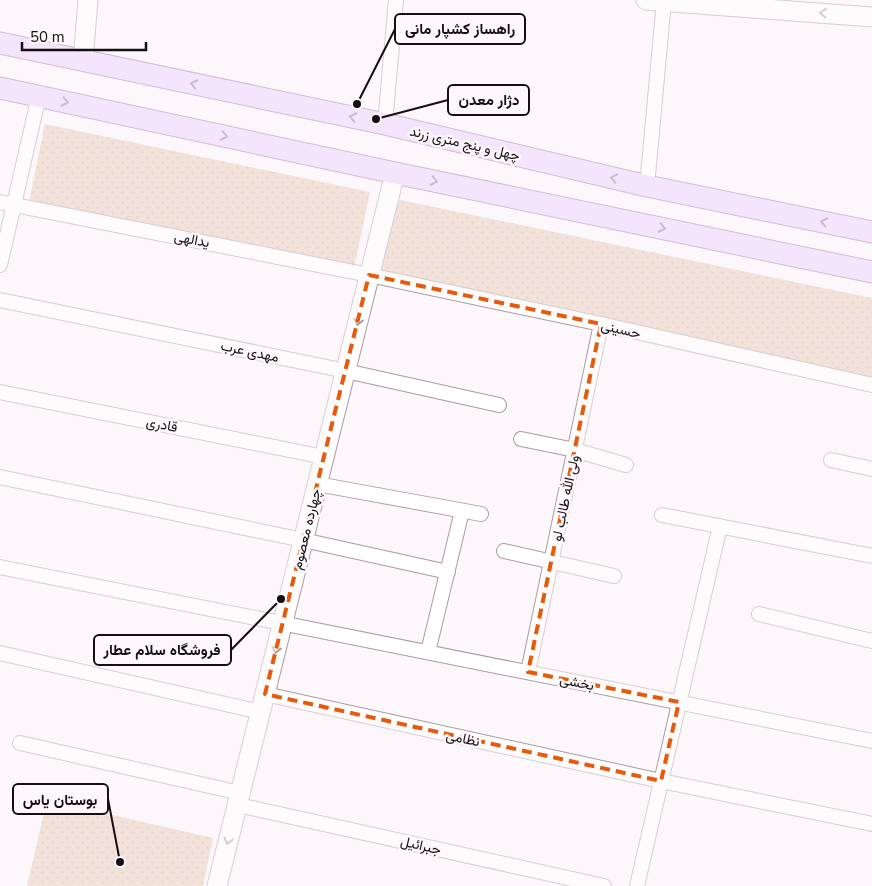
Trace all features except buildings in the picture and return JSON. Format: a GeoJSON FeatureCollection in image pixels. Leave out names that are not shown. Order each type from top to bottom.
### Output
{"type":"FeatureCollection","features":[{"type":"Feature","properties":{"kind":"main road","name":"چهل و پنج متری زرند"},"geometry":{"type":"LineString","coordinates":[[0,43],[384,124],[647,186],[872,232]]}},
{"type":"Feature","properties":{"kind":"main road"},"geometry":{"type":"LineString","coordinates":[[0,88],[395,173],[872,272]]}},
{"type":"Feature","properties":{"kind":"street"},"geometry":{"type":"LineString","coordinates":[[83,60],[88,0]]}},
{"type":"Feature","properties":{"kind":"street"},"geometry":{"type":"LineString","coordinates":[[384,124],[396,0]]}},
{"type":"Feature","properties":{"kind":"street"},"geometry":{"type":"LineString","coordinates":[[647,186],[655,1],[872,16]]}},
{"type":"Feature","properties":{"kind":"street"},"geometry":{"type":"LineString","coordinates":[[0,265],[7,203],[39,96]]}},
{"type":"Feature","properties":{"kind":"street","name":"چهارده معصوم"},"geometry":{"type":"LineString","coordinates":[[217,886],[395,173]]}},
{"type":"Feature","properties":{"kind":"street","name":"یدالهی"},"geometry":{"type":"LineString","coordinates":[[7,203],[369,275]]}},
{"type":"Feature","properties":{"kind":"street","name":"حسینی"},"geometry":{"type":"LineString","coordinates":[[369,275],[601,324],[872,385]]}},
{"type":"Feature","properties":{"kind":"street","name":"مهدی عرب"},"geometry":{"type":"LineString","coordinates":[[0,300],[346,370],[499,405]]}},
{"type":"Feature","properties":{"kind":"street","name":"ولی الله طالب لو"},"geometry":{"type":"LineString","coordinates":[[528,672],[601,324]]}},
{"type":"Feature","properties":{"kind":"street","name":"قادری"},"geometry":{"type":"LineString","coordinates":[[0,392],[324,457]]}},
{"type":"Feature","properties":{"kind":"street"},"geometry":{"type":"LineString","coordinates":[[520,439],[575,450],[626,465]]}},
{"type":"Feature","properties":{"kind":"street"},"geometry":{"type":"LineString","coordinates":[[831,460],[872,469]]}},
{"type":"Feature","properties":{"kind":"street"},"geometry":{"type":"LineString","coordinates":[[0,477],[448,572]]}},
{"type":"Feature","properties":{"kind":"street"},"geometry":{"type":"LineString","coordinates":[[317,484],[481,514]]}},
{"type":"Feature","properties":{"kind":"street"},"geometry":{"type":"LineString","coordinates":[[428,652],[462,511]]}},
{"type":"Feature","properties":{"kind":"street"},"geometry":{"type":"LineString","coordinates":[[662,515],[872,556]]}},
{"type":"Feature","properties":{"kind":"street"},"geometry":{"type":"LineString","coordinates":[[637,886],[720,526]]}},
{"type":"Feature","properties":{"kind":"street"},"geometry":{"type":"LineString","coordinates":[[504,551],[614,576]]}},
{"type":"Feature","properties":{"kind":"street","name":"بخشی"},"geometry":{"type":"LineString","coordinates":[[0,567],[872,741]]}},
{"type":"Feature","properties":{"kind":"street"},"geometry":{"type":"LineString","coordinates":[[759,614],[872,641]]}},
{"type":"Feature","properties":{"kind":"street","name":"نظامی"},"geometry":{"type":"LineString","coordinates":[[0,654],[263,703],[872,824]]}},
{"type":"Feature","properties":{"kind":"street","name":"جبرائیل"},"geometry":{"type":"LineString","coordinates":[[20,743],[239,799],[604,886]]}},
{"type":"Feature","properties":{"kind":"highlighted area"},"geometry":{"type":"Polygon","coordinates":[[[369,275],[601,324],[528,672],[679,702],[661,781],[265,694],[369,275]]]}},
{"type":"Feature","properties":{"kind":"shaded area"},"geometry":{"type":"Polygon","coordinates":[[[45,124],[370,192],[354,269],[29,202],[45,124]]]}},
{"type":"Feature","properties":{"kind":"shaded area"},"geometry":{"type":"Polygon","coordinates":[[[391,198],[872,298],[872,378],[382,273],[376,264],[391,198]]]}},
{"type":"Feature","properties":{"kind":"shaded area"},"geometry":{"type":"Polygon","coordinates":[[[47,800],[213,838],[203,886],[27,886],[47,800]]]}},
{"type":"Feature","properties":{"kind":"place","name":"راهساز کشپار مانی"},"geometry":{"type":"Point","coordinates":[357,104]}},
{"type":"Feature","properties":{"kind":"place","name":"دژار معدن"},"geometry":{"type":"Point","coordinates":[376,119]}},
{"type":"Feature","properties":{"kind":"place","name":"فروشگاه سلام عطار"},"geometry":{"type":"Point","coordinates":[281,599]}},
{"type":"Feature","properties":{"kind":"place","name":"بوستان یاس"},"geometry":{"type":"Point","coordinates":[120,862]}}]}
